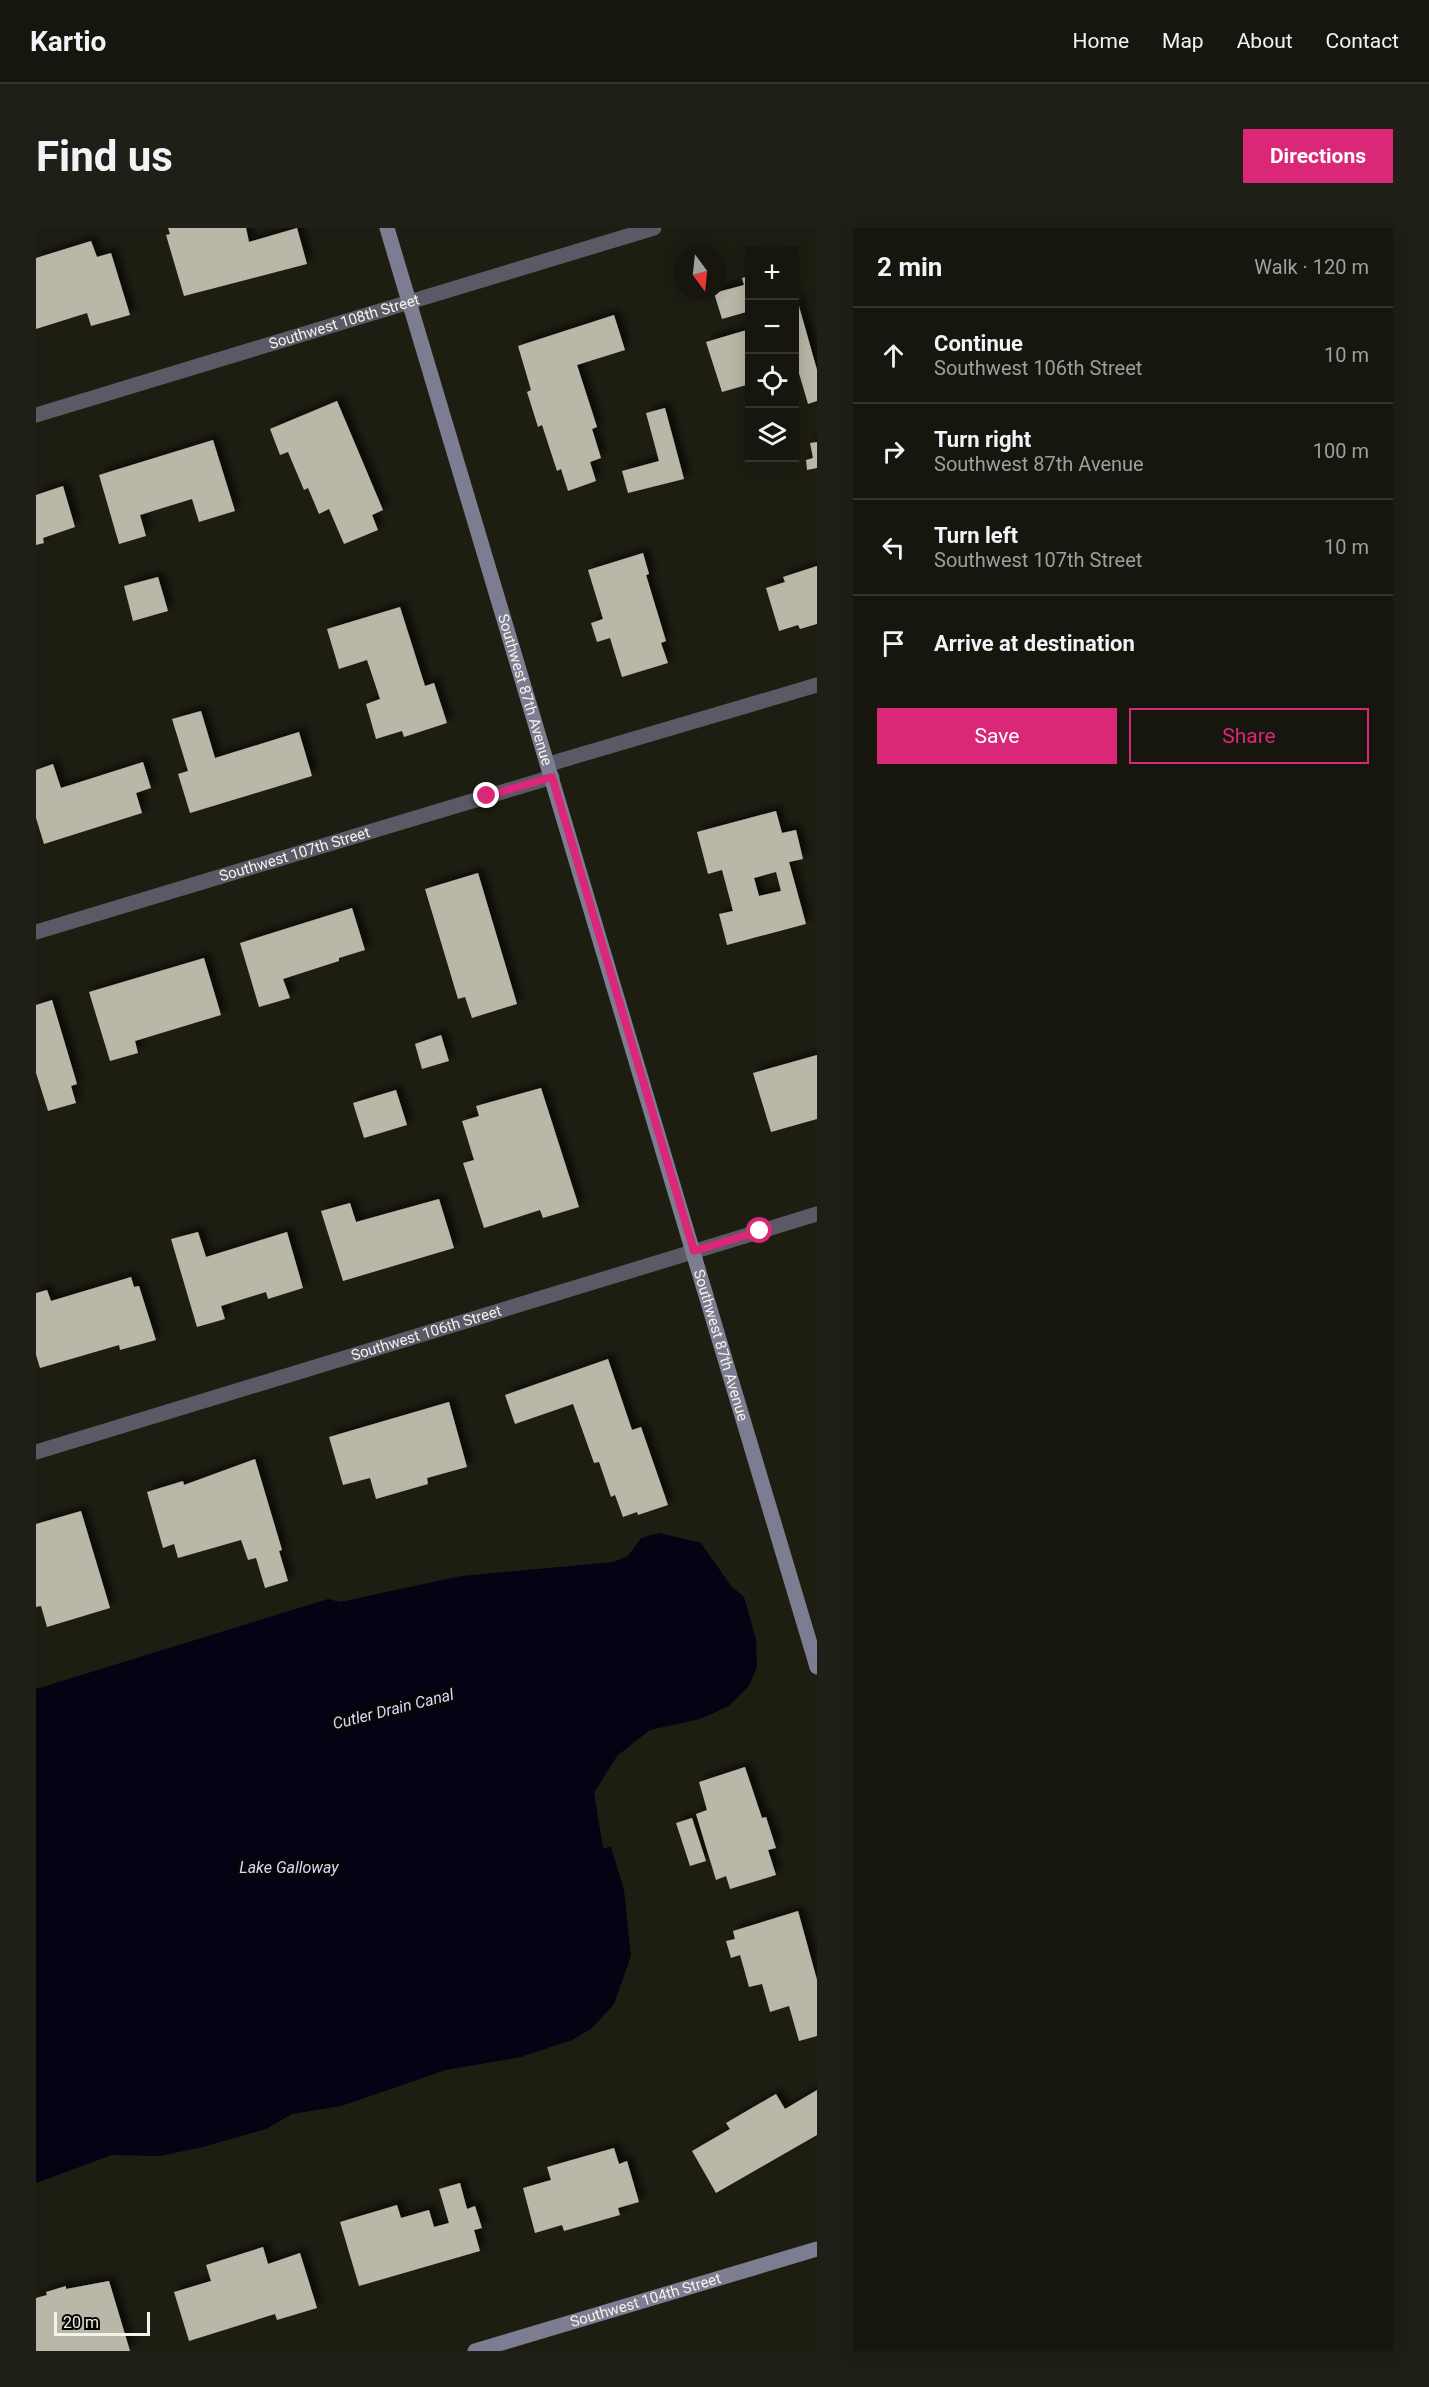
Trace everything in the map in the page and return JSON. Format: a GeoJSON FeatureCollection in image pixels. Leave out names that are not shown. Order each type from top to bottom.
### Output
{"type":"FeatureCollection","features":[{"type":"Feature","properties":{"kind":"main road","name":"Southwest 87th Avenue"},"geometry":{"type":"LineString","coordinates":[[387,228],[817,1667]]}},
{"type":"Feature","properties":{"kind":"main road","name":"Southwest 104th Street"},"geometry":{"type":"LineString","coordinates":[[475,2351],[817,2249]]}},
{"type":"Feature","properties":{"kind":"street","name":"Southwest 108th Street"},"geometry":{"type":"LineString","coordinates":[[36,415],[409,300],[654,228]]}},
{"type":"Feature","properties":{"kind":"street","name":"Southwest 107th Street"},"geometry":{"type":"LineString","coordinates":[[36,932],[817,685]]}},
{"type":"Feature","properties":{"kind":"street","name":"Southwest 106th Street"},"geometry":{"type":"LineString","coordinates":[[36,1452],[817,1214]]}},
{"type":"Feature","properties":{"kind":"water","name":"Lake Galloway"},"geometry":{"type":"Polygon","coordinates":[[[659,1533],[701,1543],[731,1586],[744,1597],[756,1639],[757,1667],[749,1686],[729,1706],[700,1719],[650,1730],[637,1740],[617,1756],[594,1793],[603,1848],[611,1847],[624,1890],[631,1956],[614,2004],[592,2028],[572,2040],[521,2057],[446,2070],[341,2106],[292,2114],[266,2129],[203,2147],[160,2156],[112,2155],[36,2183],[36,1689],[328,1599],[340,1602],[461,1576],[613,1562],[628,1556],[641,1538],[659,1533]]]}},
{"type":"Feature","properties":{"kind":"building"},"geometry":{"type":"Polygon","coordinates":[[[168,228],[246,228],[249,242],[297,228],[307,264],[184,296],[166,235],[170,234],[168,228]]]}},
{"type":"Feature","properties":{"kind":"building"},"geometry":{"type":"Polygon","coordinates":[[[91,241],[97,257],[111,253],[130,315],[91,326],[87,313],[36,329],[36,258],[91,241]]]}},
{"type":"Feature","properties":{"kind":"building"},"geometry":{"type":"Polygon","coordinates":[[[745,277],[745,312],[722,319],[716,300],[727,300],[727,290],[744,285],[742,278],[745,277]]]}},
{"type":"Feature","properties":{"kind":"building"},"geometry":{"type":"Polygon","coordinates":[[[799,306],[817,370],[817,401],[808,404],[799,373],[799,306]]]}},
{"type":"Feature","properties":{"kind":"building"},"geometry":{"type":"Polygon","coordinates":[[[614,315],[625,350],[577,365],[597,427],[592,429],[601,458],[590,462],[596,481],[568,491],[561,469],[557,471],[542,425],[538,427],[527,392],[531,390],[518,346],[614,315]]]}},
{"type":"Feature","properties":{"kind":"building"},"geometry":{"type":"Polygon","coordinates":[[[745,330],[745,385],[722,392],[706,342],[745,330]]]}},
{"type":"Feature","properties":{"kind":"building"},"geometry":{"type":"Polygon","coordinates":[[[337,401],[383,510],[372,515],[378,530],[344,544],[329,509],[319,514],[308,488],[304,490],[288,452],[280,455],[270,429],[337,401]]]}},
{"type":"Feature","properties":{"kind":"building"},"geometry":{"type":"Polygon","coordinates":[[[665,408],[684,479],[628,493],[622,471],[659,461],[646,413],[665,408]]]}},
{"type":"Feature","properties":{"kind":"building"},"geometry":{"type":"Polygon","coordinates":[[[213,440],[235,511],[199,522],[192,499],[140,515],[146,536],[119,544],[99,475],[213,440]]]}},
{"type":"Feature","properties":{"kind":"building"},"geometry":{"type":"Polygon","coordinates":[[[817,442],[817,468],[807,470],[806,460],[813,458],[810,443],[817,442]]]}},
{"type":"Feature","properties":{"kind":"building"},"geometry":{"type":"Polygon","coordinates":[[[63,486],[75,527],[43,538],[44,543],[36,545],[36,495],[63,486]]]}},
{"type":"Feature","properties":{"kind":"building"},"geometry":{"type":"Polygon","coordinates":[[[643,553],[649,574],[646,575],[666,641],[661,643],[668,663],[622,677],[610,638],[597,642],[591,623],[603,619],[588,570],[643,553]]]}},
{"type":"Feature","properties":{"kind":"building"},"geometry":{"type":"Polygon","coordinates":[[[817,566],[817,624],[800,629],[798,625],[779,631],[766,588],[785,582],[783,577],[817,566]]]}},
{"type":"Feature","properties":{"kind":"building"},"geometry":{"type":"Polygon","coordinates":[[[158,577],[168,611],[133,621],[124,586],[158,577]]]}},
{"type":"Feature","properties":{"kind":"building"},"geometry":{"type":"Polygon","coordinates":[[[400,607],[425,686],[434,683],[447,723],[404,737],[402,731],[376,739],[366,704],[380,699],[367,660],[339,669],[327,629],[400,607]]]}},
{"type":"Feature","properties":{"kind":"building"},"geometry":{"type":"Polygon","coordinates":[[[201,711],[215,758],[299,732],[312,776],[190,813],[178,774],[188,771],[172,719],[201,711]]]}},
{"type":"Feature","properties":{"kind":"building"},"geometry":{"type":"Polygon","coordinates":[[[143,762],[151,788],[136,793],[142,813],[44,844],[36,818],[36,770],[53,764],[61,788],[143,762]]]}},
{"type":"Feature","properties":{"kind":"building"},"geometry":{"type":"Polygon","coordinates":[[[776,811],[782,833],[796,830],[803,859],[789,862],[806,924],[727,945],[719,914],[733,911],[722,870],[708,874],[697,832],[776,811]],[[776,872],[754,878],[759,896],[781,891],[776,872]]]}},
{"type":"Feature","properties":{"kind":"building"},"geometry":{"type":"Polygon","coordinates":[[[478,873],[517,1004],[472,1018],[465,997],[458,999],[425,889],[478,873]]]}},
{"type":"Feature","properties":{"kind":"building"},"geometry":{"type":"Polygon","coordinates":[[[352,908],[365,950],[283,979],[290,998],[259,1007],[240,943],[352,908]]]}},
{"type":"Feature","properties":{"kind":"building"},"geometry":{"type":"Polygon","coordinates":[[[204,958],[221,1015],[135,1041],[138,1053],[110,1061],[89,992],[204,958]]]}},
{"type":"Feature","properties":{"kind":"building"},"geometry":{"type":"Polygon","coordinates":[[[52,1000],[77,1084],[71,1086],[76,1103],[48,1111],[36,1073],[36,1005],[52,1000]]]}},
{"type":"Feature","properties":{"kind":"building"},"geometry":{"type":"Polygon","coordinates":[[[441,1035],[449,1061],[422,1069],[415,1044],[441,1035]]]}},
{"type":"Feature","properties":{"kind":"building"},"geometry":{"type":"Polygon","coordinates":[[[817,1055],[817,1119],[771,1132],[753,1073],[817,1055]]]}},
{"type":"Feature","properties":{"kind":"building"},"geometry":{"type":"Polygon","coordinates":[[[541,1088],[579,1207],[543,1218],[540,1210],[484,1228],[463,1163],[474,1160],[462,1121],[479,1116],[476,1106],[541,1088]]]}},
{"type":"Feature","properties":{"kind":"building"},"geometry":{"type":"Polygon","coordinates":[[[396,1090],[407,1125],[364,1138],[353,1103],[396,1090]]]}},
{"type":"Feature","properties":{"kind":"building"},"geometry":{"type":"Polygon","coordinates":[[[439,1199],[454,1248],[343,1281],[321,1211],[350,1203],[356,1222],[439,1199]]]}},
{"type":"Feature","properties":{"kind":"building"},"geometry":{"type":"Polygon","coordinates":[[[198,1232],[206,1257],[287,1232],[303,1288],[268,1299],[266,1292],[221,1306],[225,1319],[197,1327],[171,1239],[198,1232]]]}},
{"type":"Feature","properties":{"kind":"building"},"geometry":{"type":"Polygon","coordinates":[[[131,1277],[134,1287],[139,1286],[156,1340],[120,1350],[119,1345],[40,1368],[36,1355],[36,1293],[47,1290],[51,1301],[131,1277]]]}},
{"type":"Feature","properties":{"kind":"building"},"geometry":{"type":"Polygon","coordinates":[[[608,1359],[632,1430],[641,1427],[668,1505],[638,1515],[637,1512],[623,1517],[615,1495],[611,1497],[599,1462],[594,1463],[573,1404],[515,1424],[505,1395],[608,1359]]]}},
{"type":"Feature","properties":{"kind":"building"},"geometry":{"type":"Polygon","coordinates":[[[449,1402],[467,1467],[427,1478],[428,1484],[376,1499],[370,1478],[343,1485],[329,1437],[449,1402]]]}},
{"type":"Feature","properties":{"kind":"building"},"geometry":{"type":"Polygon","coordinates":[[[255,1459],[282,1550],[279,1551],[288,1581],[265,1588],[256,1558],[248,1560],[241,1540],[178,1558],[174,1544],[163,1548],[147,1492],[183,1481],[184,1485],[255,1459]]]}},
{"type":"Feature","properties":{"kind":"building"},"geometry":{"type":"Polygon","coordinates":[[[81,1511],[110,1608],[47,1627],[41,1606],[36,1607],[36,1524],[81,1511]]]}},
{"type":"Feature","properties":{"kind":"building"},"geometry":{"type":"Polygon","coordinates":[[[745,1767],[762,1818],[766,1817],[776,1848],[768,1850],[776,1875],[730,1889],[726,1876],[716,1880],[696,1814],[707,1810],[699,1782],[745,1767]]]}},
{"type":"Feature","properties":{"kind":"building"},"geometry":{"type":"Polygon","coordinates":[[[692,1818],[706,1861],[690,1866],[676,1823],[692,1818]]]}},
{"type":"Feature","properties":{"kind":"building"},"geometry":{"type":"Polygon","coordinates":[[[798,1911],[817,1980],[817,2036],[799,2041],[789,2006],[770,2012],[762,1984],[749,1987],[740,1955],[731,1958],[726,1941],[735,1939],[733,1931],[798,1911]]]}},
{"type":"Feature","properties":{"kind":"building"},"geometry":{"type":"Polygon","coordinates":[[[817,2090],[817,2135],[716,2193],[692,2151],[730,2129],[726,2123],[776,2094],[785,2109],[817,2090]]]}},
{"type":"Feature","properties":{"kind":"building"},"geometry":{"type":"Polygon","coordinates":[[[614,2148],[619,2164],[627,2161],[639,2202],[618,2208],[620,2215],[564,2231],[562,2225],[535,2233],[523,2188],[551,2180],[547,2167],[614,2148]]]}},
{"type":"Feature","properties":{"kind":"building"},"geometry":{"type":"Polygon","coordinates":[[[460,2183],[467,2209],[475,2206],[482,2228],[474,2230],[480,2251],[359,2286],[340,2222],[397,2205],[401,2218],[429,2210],[434,2227],[449,2223],[439,2189],[460,2183]]]}},
{"type":"Feature","properties":{"kind":"building"},"geometry":{"type":"Polygon","coordinates":[[[263,2247],[268,2264],[300,2253],[317,2308],[277,2320],[275,2314],[189,2341],[174,2292],[211,2281],[206,2265],[263,2247]]]}},
{"type":"Feature","properties":{"kind":"building"},"geometry":{"type":"Polygon","coordinates":[[[109,2281],[130,2351],[36,2351],[36,2298],[47,2295],[46,2292],[66,2286],[66,2289],[109,2281]]]}},
{"type":"Feature","properties":{"kind":"route"},"geometry":{"type":"LineString","coordinates":[[487,796],[552,777],[694,1251],[760,1231]]}},
{"type":"Feature","properties":{"kind":"water label","name":"Cutler Drain Canal"},"geometry":{"type":"Point","coordinates":[393,1709]}}]}
